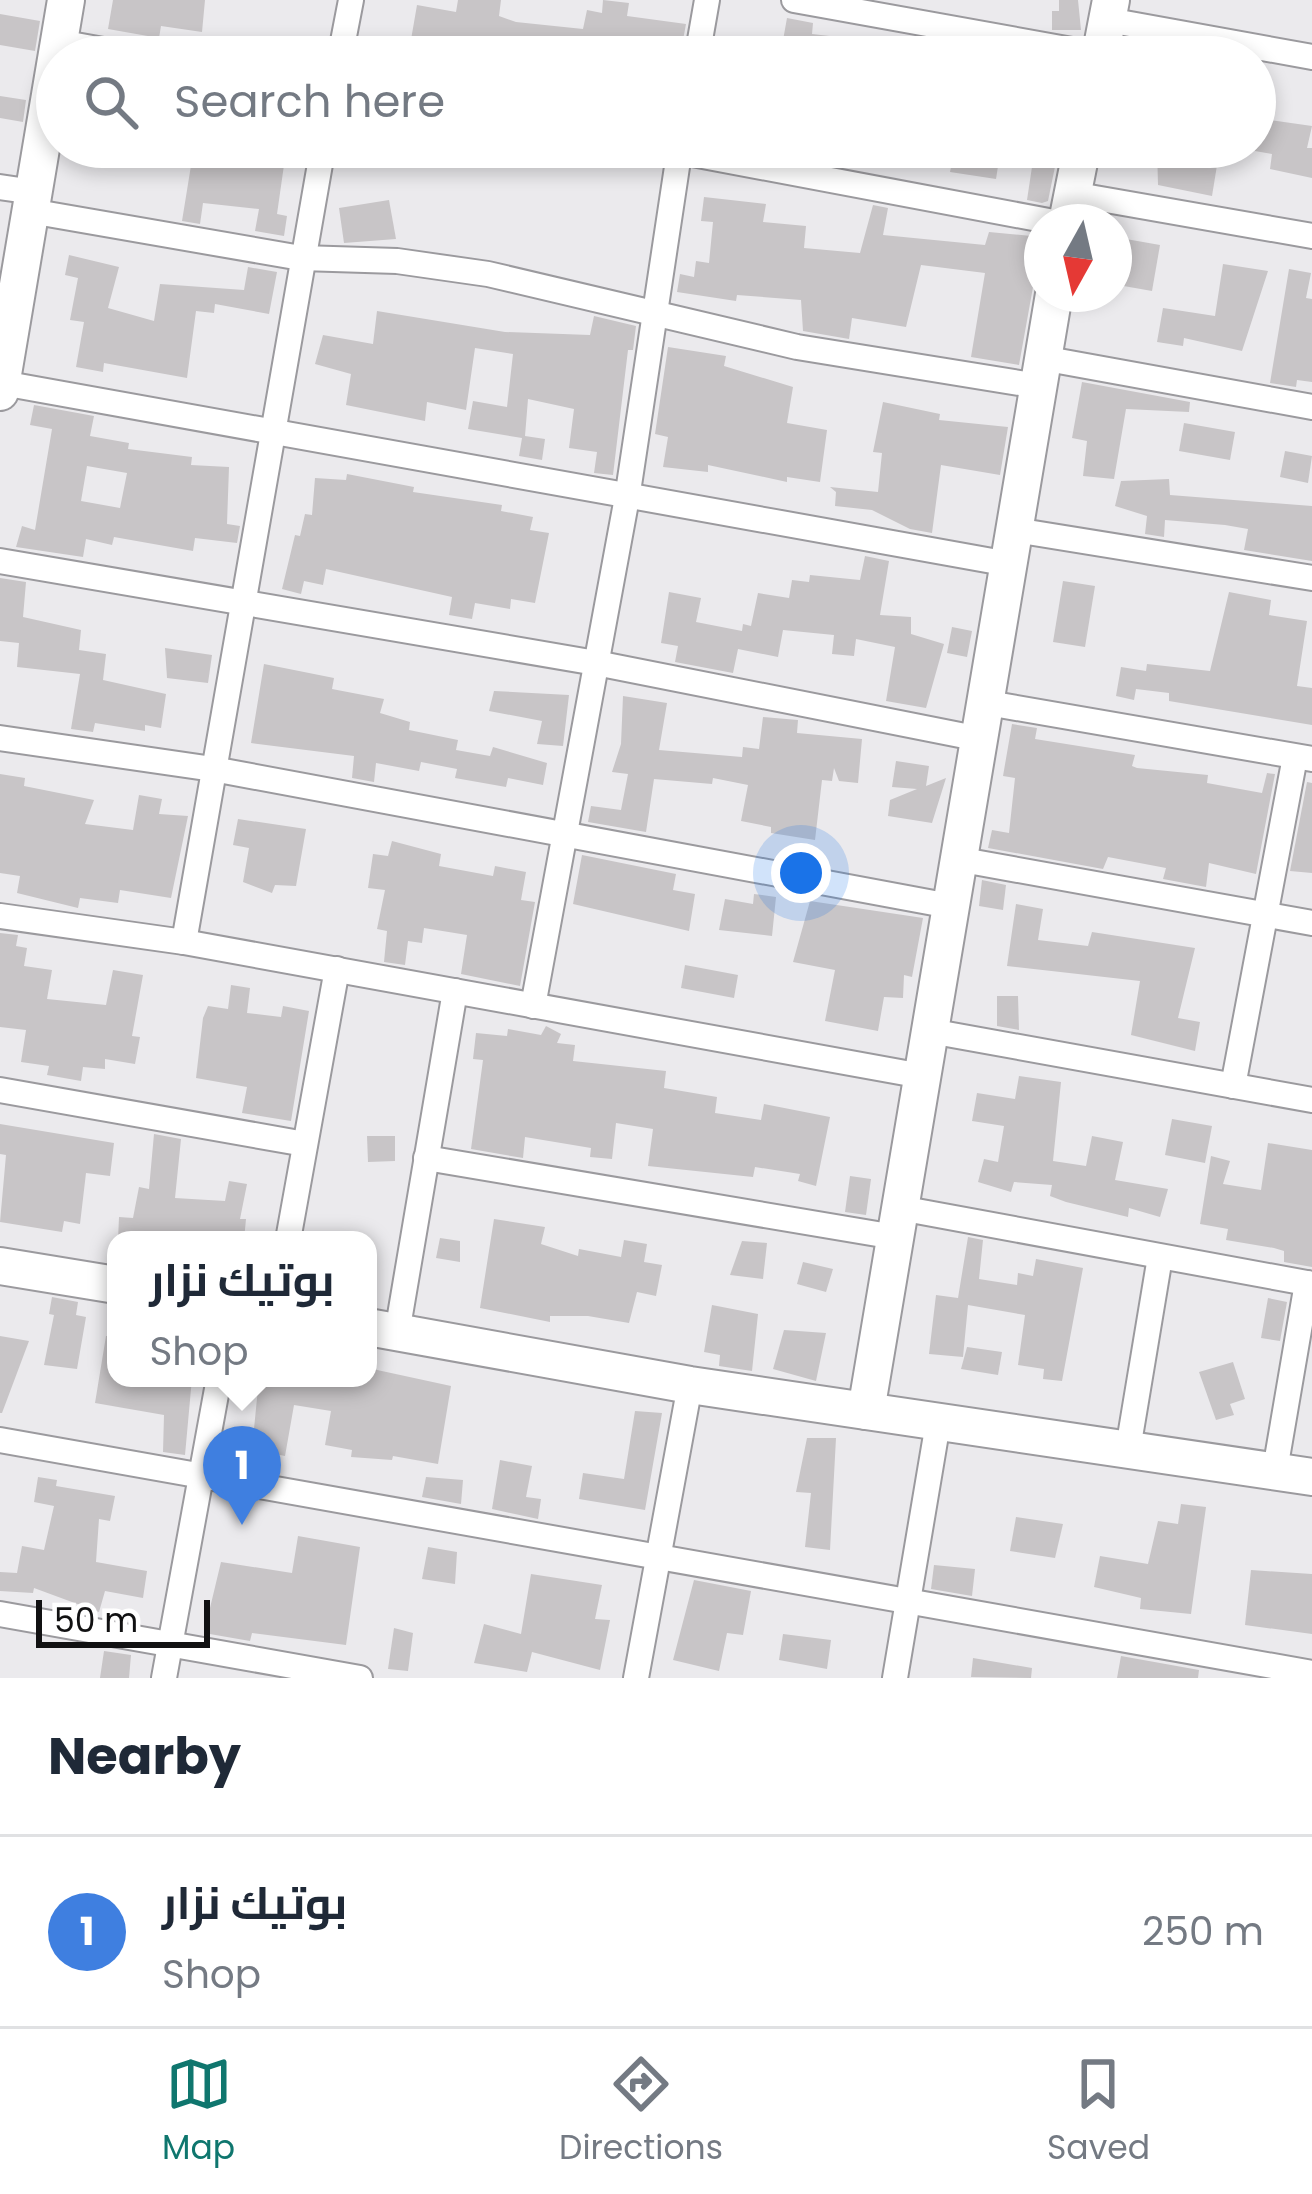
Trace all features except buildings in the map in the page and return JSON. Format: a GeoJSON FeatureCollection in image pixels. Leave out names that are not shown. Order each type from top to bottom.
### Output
{"type":"FeatureCollection","features":[{"type":"Feature","properties":{"kind":"street"},"geometry":{"type":"LineString","coordinates":[[60,36],[66,0]]}},
{"type":"Feature","properties":{"kind":"street"},"geometry":{"type":"LineString","coordinates":[[344,36],[351,0]]}},
{"type":"Feature","properties":{"kind":"street"},"geometry":{"type":"LineString","coordinates":[[701,36],[707,0]]}},
{"type":"Feature","properties":{"kind":"street"},"geometry":{"type":"LineString","coordinates":[[794,0],[1105,33]]}},
{"type":"Feature","properties":{"kind":"street"},"geometry":{"type":"LineString","coordinates":[[1276,54],[1312,58]]}},
{"type":"Feature","properties":{"kind":"street"},"geometry":{"type":"LineString","coordinates":[[36,139],[22,197],[1,388],[272,429],[628,492],[1012,547],[1312,578]]}},
{"type":"Feature","properties":{"kind":"street"},"geometry":{"type":"LineString","coordinates":[[184,943],[319,168]]}},
{"type":"Feature","properties":{"kind":"street"},"geometry":{"type":"LineString","coordinates":[[533,1006],[628,492],[655,314],[669,168]]}},
{"type":"Feature","properties":{"kind":"street"},"geometry":{"type":"LineString","coordinates":[[792,168],[1024,206]]}},
{"type":"Feature","properties":{"kind":"street"},"geometry":{"type":"LineString","coordinates":[[1066,204],[1076,168]]}},
{"type":"Feature","properties":{"kind":"street"},"geometry":{"type":"LineString","coordinates":[[22,197],[301,258],[397,261],[488,274],[797,347],[1312,407]]}},
{"type":"Feature","properties":{"kind":"street"},"geometry":{"type":"LineString","coordinates":[[1132,219],[1312,236]]}},
{"type":"Feature","properties":{"kind":"street"},"geometry":{"type":"LineString","coordinates":[[866,1411],[1051,312]]}},
{"type":"Feature","properties":{"kind":"street"},"geometry":{"type":"LineString","coordinates":[[0,560],[596,663],[979,720],[1303,758],[1233,1086]]}},
{"type":"Feature","properties":{"kind":"street"},"geometry":{"type":"LineString","coordinates":[[0,738],[213,770],[950,906]]}},
{"type":"Feature","properties":{"kind":"street"},"geometry":{"type":"LineString","coordinates":[[957,859],[1312,923]]}},
{"type":"Feature","properties":{"kind":"street"},"geometry":{"type":"LineString","coordinates":[[0,916],[337,969],[922,1076]]}},
{"type":"Feature","properties":{"kind":"street"},"geometry":{"type":"LineString","coordinates":[[290,1231],[337,969]]}},
{"type":"Feature","properties":{"kind":"street"},"geometry":{"type":"LineString","coordinates":[[455,992],[426,1158],[383,1330],[690,1385],[1312,1477]]}},
{"type":"Feature","properties":{"kind":"street"},"geometry":{"type":"LineString","coordinates":[[930,1030],[1312,1100]]}},
{"type":"Feature","properties":{"kind":"street"},"geometry":{"type":"LineString","coordinates":[[0,1090],[305,1144]]}},
{"type":"Feature","properties":{"kind":"street"},"geometry":{"type":"LineString","coordinates":[[426,1158],[1160,1257],[1310,1284],[1275,1470]]}},
{"type":"Feature","properties":{"kind":"street"},"geometry":{"type":"LineString","coordinates":[[1128,1449],[1160,1257]]}},
{"type":"Feature","properties":{"kind":"street"},"geometry":{"type":"LineString","coordinates":[[0,1267],[107,1284]]}},
{"type":"Feature","properties":{"kind":"street"},"geometry":{"type":"LineString","coordinates":[[636,1678],[690,1385]]}},
{"type":"Feature","properties":{"kind":"street"},"geometry":{"type":"LineString","coordinates":[[164,1678],[217,1387]]}},
{"type":"Feature","properties":{"kind":"street"},"geometry":{"type":"LineString","coordinates":[[895,1678],[938,1423]]}},
{"type":"Feature","properties":{"kind":"street"},"geometry":{"type":"LineString","coordinates":[[0,1440],[908,1605],[1312,1673]]}},
{"type":"Feature","properties":{"kind":"street"},"geometry":{"type":"LineString","coordinates":[[0,1614],[360,1678]]}},
{"type":"Feature","properties":{"kind":"place","name":"بوتيك نزار"},"geometry":{"type":"Point","coordinates":[242,1525]}}]}
